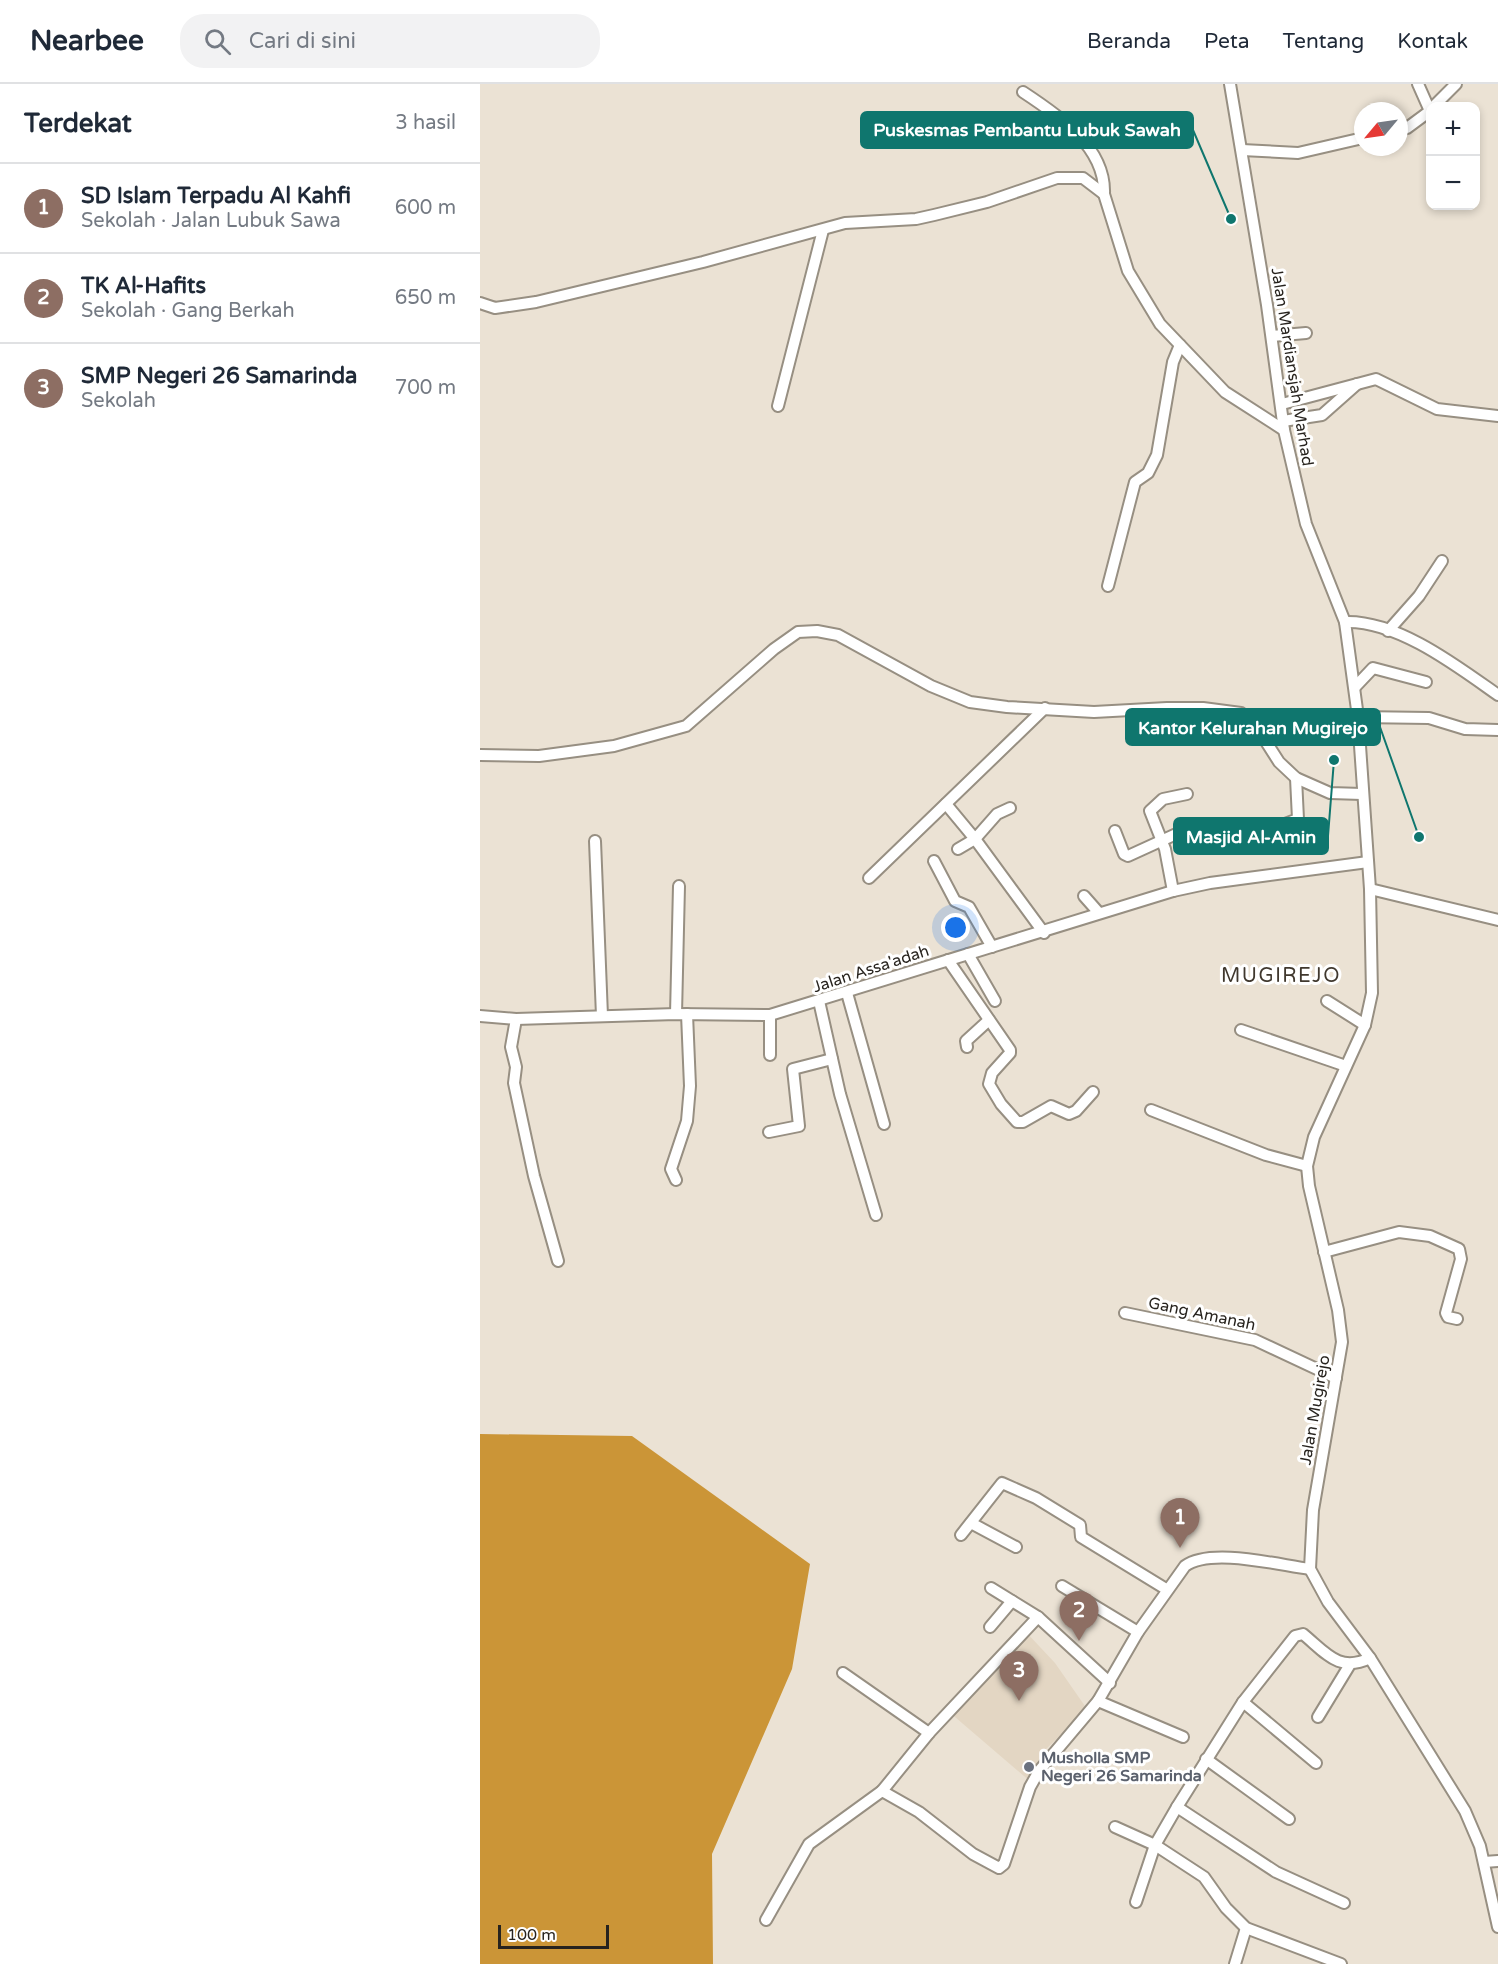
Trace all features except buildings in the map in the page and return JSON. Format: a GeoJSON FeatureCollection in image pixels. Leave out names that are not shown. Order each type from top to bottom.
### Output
{"type":"FeatureCollection","features":[{"type":"Feature","properties":{"kind":"street","name":"Jalan Mardiansjah Marhad"},"geometry":{"type":"LineString","coordinates":[[1230,84],[1272,336],[1284,425],[1306,524],[1346,622],[1358,717],[1368,862]]}},
{"type":"Feature","properties":{"kind":"street"},"geometry":{"type":"LineString","coordinates":[[1418,84],[1426,102]]}},
{"type":"Feature","properties":{"kind":"street"},"geometry":{"type":"LineString","coordinates":[[1438,102],[1456,84]]}},
{"type":"Feature","properties":{"kind":"street"},"geometry":{"type":"LineString","coordinates":[[1023,92],[1087,143],[1105,184],[1104,194],[1128,271],[1148,307],[1179,345],[1225,392],[1284,425],[1320,416],[1359,382]]}},
{"type":"Feature","properties":{"kind":"street"},"geometry":{"type":"LineString","coordinates":[[1408,127],[1426,114]]}},
{"type":"Feature","properties":{"kind":"street"},"geometry":{"type":"LineString","coordinates":[[1242,150],[1298,153],[1354,140]]}},
{"type":"Feature","properties":{"kind":"street"},"geometry":{"type":"LineString","coordinates":[[480,303],[495,308],[536,302],[845,223],[915,219],[934,215],[987,202],[1057,178],[1083,178],[1104,194]]}},
{"type":"Feature","properties":{"kind":"street"},"geometry":{"type":"LineString","coordinates":[[778,406],[823,230]]}},
{"type":"Feature","properties":{"kind":"street"},"geometry":{"type":"LineString","coordinates":[[1272,336],[1306,333]]}},
{"type":"Feature","properties":{"kind":"street"},"geometry":{"type":"LineString","coordinates":[[1108,586],[1135,482],[1149,471],[1157,455],[1170,379],[1179,345]]}},
{"type":"Feature","properties":{"kind":"street"},"geometry":{"type":"LineString","coordinates":[[1282,404],[1376,379],[1389,383],[1437,409],[1498,416]]}},
{"type":"Feature","properties":{"kind":"street"},"geometry":{"type":"LineString","coordinates":[[1388,631],[1419,596],[1442,561]]}},
{"type":"Feature","properties":{"kind":"street"},"geometry":{"type":"LineString","coordinates":[[1346,622],[1364,621],[1388,631],[1446,659],[1498,695]]}},
{"type":"Feature","properties":{"kind":"street"},"geometry":{"type":"LineString","coordinates":[[480,755],[539,756],[614,746],[686,726],[759,661],[798,632],[817,631],[838,635],[931,686],[970,702],[1007,707],[1094,712],[1203,708],[1241,713],[1256,726],[1279,762],[1296,778],[1330,793],[1362,794]]}},
{"type":"Feature","properties":{"kind":"street"},"geometry":{"type":"LineString","coordinates":[[1354,687],[1372,668],[1426,682]]}},
{"type":"Feature","properties":{"kind":"street"},"geometry":{"type":"LineString","coordinates":[[869,878],[1045,708]]}},
{"type":"Feature","properties":{"kind":"street"},"geometry":{"type":"LineString","coordinates":[[1358,717],[1429,718],[1465,729],[1498,730]]}},
{"type":"Feature","properties":{"kind":"street"},"geometry":{"type":"LineString","coordinates":[[1115,831],[1124,854],[1128,856],[1162,840],[1191,832],[1240,835],[1295,822],[1298,819],[1296,778]]}},
{"type":"Feature","properties":{"kind":"street"},"geometry":{"type":"LineString","coordinates":[[1173,891],[1162,840],[1151,814],[1152,807],[1175,795],[1187,794]]}},
{"type":"Feature","properties":{"kind":"street"},"geometry":{"type":"LineString","coordinates":[[946,804],[975,839],[1044,933]]}},
{"type":"Feature","properties":{"kind":"street"},"geometry":{"type":"LineString","coordinates":[[957,849],[975,839],[997,814],[1010,808]]}},
{"type":"Feature","properties":{"kind":"street"},"geometry":{"type":"LineString","coordinates":[[595,841],[602,1016]]}},
{"type":"Feature","properties":{"kind":"street"},"geometry":{"type":"LineString","coordinates":[[934,861],[955,900],[969,907],[992,947]]}},
{"type":"Feature","properties":{"kind":"street","name":"Jalan Mugirejo"},"geometry":{"type":"LineString","coordinates":[[1310,1569],[1313,1510],[1336,1378],[1341,1330],[1306,1166],[1324,1112],[1365,1025],[1372,993],[1368,862]]}},
{"type":"Feature","properties":{"kind":"street","name":"Jalan Assa'adah"},"geometry":{"type":"LineString","coordinates":[[480,1016],[516,1019],[682,1014],[770,1015],[1044,933],[1099,913],[1173,891],[1210,883],[1368,862]]}},
{"type":"Feature","properties":{"kind":"street"},"geometry":{"type":"LineString","coordinates":[[676,1180],[671,1169],[687,1121],[690,1086],[682,1014],[678,886]]}},
{"type":"Feature","properties":{"kind":"street"},"geometry":{"type":"LineString","coordinates":[[1370,889],[1498,920]]}},
{"type":"Feature","properties":{"kind":"street"},"geometry":{"type":"LineString","coordinates":[[1084,896],[1099,913]]}},
{"type":"Feature","properties":{"kind":"street"},"geometry":{"type":"LineString","coordinates":[[968,954],[995,1001]]}},
{"type":"Feature","properties":{"kind":"street"},"geometry":{"type":"LineString","coordinates":[[948,960],[1006,1043],[1010,1053],[992,1073],[989,1084],[1001,1104],[1017,1122],[1023,1122],[1051,1106],[1069,1114],[1076,1111],[1094,1092]]}},
{"type":"Feature","properties":{"kind":"street"},"geometry":{"type":"LineString","coordinates":[[847,993],[884,1124]]}},
{"type":"Feature","properties":{"kind":"street"},"geometry":{"type":"LineString","coordinates":[[819,1001],[840,1094],[876,1215]]}},
{"type":"Feature","properties":{"kind":"street"},"geometry":{"type":"LineString","coordinates":[[1327,1002],[1365,1025]]}},
{"type":"Feature","properties":{"kind":"street"},"geometry":{"type":"LineString","coordinates":[[770,1015],[770,1055]]}},
{"type":"Feature","properties":{"kind":"street"},"geometry":{"type":"LineString","coordinates":[[516,1019],[511,1047],[516,1067],[514,1083],[534,1176],[558,1261]]}},
{"type":"Feature","properties":{"kind":"street"},"geometry":{"type":"LineString","coordinates":[[967,1047],[966,1041],[989,1020]]}},
{"type":"Feature","properties":{"kind":"street"},"geometry":{"type":"LineString","coordinates":[[1241,1030],[1346,1066]]}},
{"type":"Feature","properties":{"kind":"street"},"geometry":{"type":"LineString","coordinates":[[769,1132],[799,1126],[793,1069],[832,1059]]}},
{"type":"Feature","properties":{"kind":"street"},"geometry":{"type":"LineString","coordinates":[[1151,1110],[1266,1155],[1306,1166]]}},
{"type":"Feature","properties":{"kind":"street"},"geometry":{"type":"LineString","coordinates":[[1324,1252],[1399,1233],[1430,1236],[1459,1250],[1461,1259],[1446,1313],[1448,1317],[1457,1319]]}},
{"type":"Feature","properties":{"kind":"street","name":"Gang Amanah"},"geometry":{"type":"LineString","coordinates":[[1125,1313],[1255,1341],[1336,1378]]}},
{"type":"Feature","properties":{"kind":"street"},"geometry":{"type":"LineString","coordinates":[[961,1535],[1002,1483],[1036,1498],[1082,1527],[1082,1537],[1166,1589]]}},
{"type":"Feature","properties":{"kind":"street"},"geometry":{"type":"LineString","coordinates":[[971,1523],[1016,1547]]}},
{"type":"Feature","properties":{"kind":"street"},"geometry":{"type":"LineString","coordinates":[[882,1791],[919,1812],[973,1854],[999,1868],[1004,1864],[1030,1787],[1039,1771],[1050,1754],[1098,1701],[1138,1632],[1166,1589],[1185,1566],[1199,1558],[1211,1557],[1310,1569],[1328,1602],[1370,1658],[1465,1810],[1484,1862],[1498,1927]]}},
{"type":"Feature","properties":{"kind":"street"},"geometry":{"type":"LineString","coordinates":[[1062,1586],[1094,1602],[1138,1632]]}},
{"type":"Feature","properties":{"kind":"street"},"geometry":{"type":"LineString","coordinates":[[991,1588],[1038,1617],[1110,1683]]}},
{"type":"Feature","properties":{"kind":"street"},"geometry":{"type":"LineString","coordinates":[[990,1627],[1012,1601]]}},
{"type":"Feature","properties":{"kind":"street"},"geometry":{"type":"LineString","coordinates":[[766,1920],[809,1844],[882,1791],[929,1733],[1038,1617]]}},
{"type":"Feature","properties":{"kind":"street"},"geometry":{"type":"LineString","coordinates":[[1136,1902],[1155,1845],[1177,1807],[1243,1702],[1297,1633],[1303,1634],[1340,1663],[1349,1666]]}},
{"type":"Feature","properties":{"kind":"street"},"geometry":{"type":"LineString","coordinates":[[1318,1717],[1349,1666],[1370,1658]]}},
{"type":"Feature","properties":{"kind":"street"},"geometry":{"type":"LineString","coordinates":[[843,1672],[929,1733]]}},
{"type":"Feature","properties":{"kind":"street"},"geometry":{"type":"LineString","coordinates":[[1098,1701],[1183,1737]]}},
{"type":"Feature","properties":{"kind":"street"},"geometry":{"type":"LineString","coordinates":[[1243,1702],[1316,1763]]}},
{"type":"Feature","properties":{"kind":"street"},"geometry":{"type":"LineString","coordinates":[[1206,1759],[1289,1819]]}},
{"type":"Feature","properties":{"kind":"street"},"geometry":{"type":"LineString","coordinates":[[1177,1807],[1276,1872],[1344,1903]]}},
{"type":"Feature","properties":{"kind":"street"},"geometry":{"type":"LineString","coordinates":[[1115,1827],[1155,1845],[1204,1877],[1226,1908],[1246,1928],[1328,1962],[1341,1964]]}},
{"type":"Feature","properties":{"kind":"street"},"geometry":{"type":"LineString","coordinates":[[1484,1862],[1498,1861]]}},
{"type":"Feature","properties":{"kind":"street"},"geometry":{"type":"LineString","coordinates":[[1235,1964],[1246,1928]]}},
{"type":"Feature","properties":{"kind":"shaded area"},"geometry":{"type":"Polygon","coordinates":[[[480,1434],[632,1436],[810,1564],[792,1669],[712,1854],[713,1964],[480,1964],[480,1434]]]}},
{"type":"Feature","properties":{"kind":"shaded area"},"geometry":{"type":"Polygon","coordinates":[[[1025,1631],[1055,1663],[1087,1709],[1041,1754],[1038,1771],[1031,1782],[948,1711],[1025,1631]]]}},
{"type":"Feature","properties":{"kind":"place","name":"Puskesmas Pembantu Lubuk Sawah"},"geometry":{"type":"Point","coordinates":[1231,219]}},
{"type":"Feature","properties":{"kind":"place","name":"Masjid Al-Amin"},"geometry":{"type":"Point","coordinates":[1334,760]}},
{"type":"Feature","properties":{"kind":"place","name":"Kantor Kelurahan Mugirejo"},"geometry":{"type":"Point","coordinates":[1419,837]}},
{"type":"Feature","properties":{"kind":"place","name":"SD Islam Terpadu Al Kahfi"},"geometry":{"type":"Point","coordinates":[1180,1548]}},
{"type":"Feature","properties":{"kind":"place","name":"TK Al-Hafits"},"geometry":{"type":"Point","coordinates":[1079,1641]}},
{"type":"Feature","properties":{"kind":"place","name":"SMP Negeri 26 Samarinda"},"geometry":{"type":"Point","coordinates":[1019,1701]}},
{"type":"Feature","properties":{"kind":"place","name":"Musholla SMP Negeri 26 Samarinda"},"geometry":{"type":"Point","coordinates":[1029,1767]}},
{"type":"Feature","properties":{"kind":"district","name":"MUGIREJO"},"geometry":{"type":"Point","coordinates":[1281,976]}}]}
